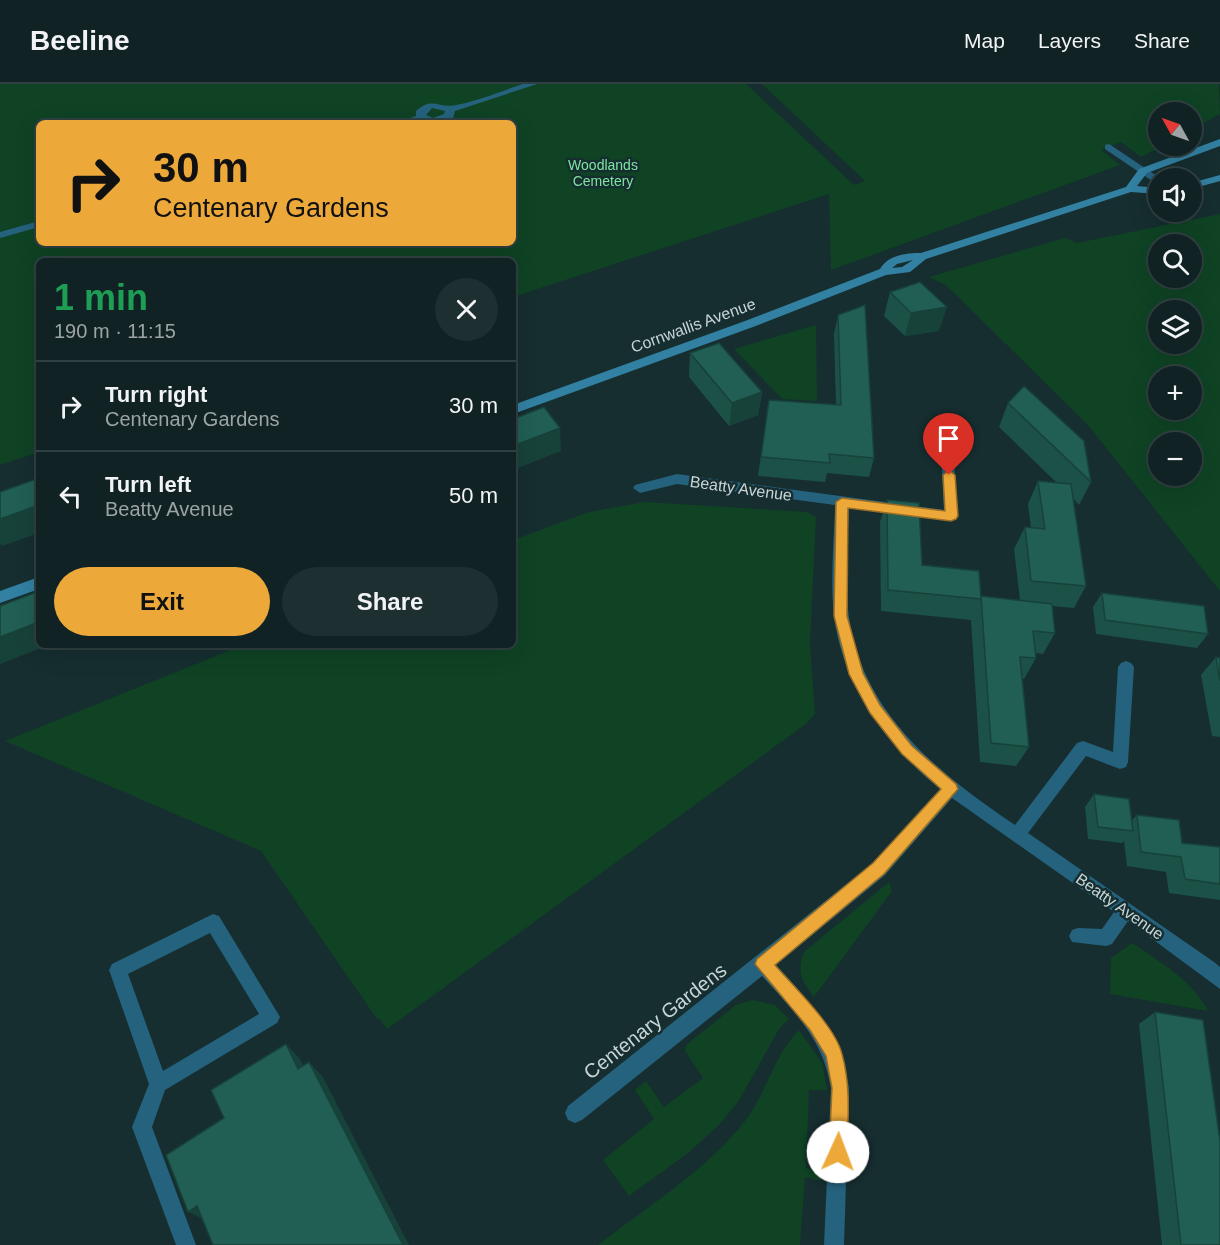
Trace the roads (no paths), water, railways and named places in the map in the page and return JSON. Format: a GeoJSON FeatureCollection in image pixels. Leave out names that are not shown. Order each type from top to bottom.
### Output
{"type":"FeatureCollection","features":[{"type":"Feature","properties":{"kind":"street"},"geometry":{"type":"LineString","coordinates":[[422,117],[420,113],[433,105],[450,109],[532,84]]}},
{"type":"Feature","properties":{"kind":"street"},"geometry":{"type":"LineString","coordinates":[[441,120],[449,116],[450,109]]}},
{"type":"Feature","properties":{"kind":"street"},"geometry":{"type":"LineString","coordinates":[[412,120],[422,117],[435,120]]}},
{"type":"Feature","properties":{"kind":"street"},"geometry":{"type":"LineString","coordinates":[[1130,189],[1143,171],[1220,142]]}},
{"type":"Feature","properties":{"kind":"street"},"geometry":{"type":"LineString","coordinates":[[1108,147],[1148,175]]}},
{"type":"Feature","properties":{"kind":"street"},"geometry":{"type":"LineString","coordinates":[[1202,183],[1220,178]]}},
{"type":"Feature","properties":{"kind":"street"},"geometry":{"type":"LineString","coordinates":[[1130,189],[1148,190]]}},
{"type":"Feature","properties":{"kind":"street","name":"Cornwallis Avenue"},"geometry":{"type":"LineString","coordinates":[[516,409],[749,324],[885,271],[896,272],[916,266],[922,257],[1130,189]]}},
{"type":"Feature","properties":{"kind":"street"},"geometry":{"type":"LineString","coordinates":[[0,235],[36,225]]}},
{"type":"Feature","properties":{"kind":"street","name":"Beatty Avenue"},"geometry":{"type":"LineString","coordinates":[[640,488],[677,479],[951,516],[946,433]]}},
{"type":"Feature","properties":{"kind":"street","name":"Beatty Avenue"},"geometry":{"type":"LineString","coordinates":[[842,502],[841,616],[856,674],[875,709],[899,741],[950,789],[1126,909],[1208,968],[1220,980]]}},
{"type":"Feature","properties":{"kind":"street"},"geometry":{"type":"LineString","coordinates":[[0,597],[36,584]]}},
{"type":"Feature","properties":{"kind":"street"},"geometry":{"type":"LineString","coordinates":[[1017,835],[1083,748],[1120,762],[1126,667]]}},
{"type":"Feature","properties":{"kind":"street","name":"Centenary Gardens"},"geometry":{"type":"LineString","coordinates":[[575,1113],[763,964],[879,868],[950,789]]}},
{"type":"Feature","properties":{"kind":"street"},"geometry":{"type":"LineString","coordinates":[[1078,936],[1106,938],[1126,909]]}},
{"type":"Feature","properties":{"kind":"street"},"geometry":{"type":"LineString","coordinates":[[158,1084],[118,970],[213,922],[271,1017],[158,1084],[142,1126],[186,1245]]}},
{"type":"Feature","properties":{"kind":"street"},"geometry":{"type":"LineString","coordinates":[[763,964],[826,1038],[838,1068],[840,1088],[834,1245]]}},
{"type":"Feature","properties":{"kind":"park label","name":"Woodlands Cemetery"},"geometry":{"type":"Point","coordinates":[603,174]}}]}
